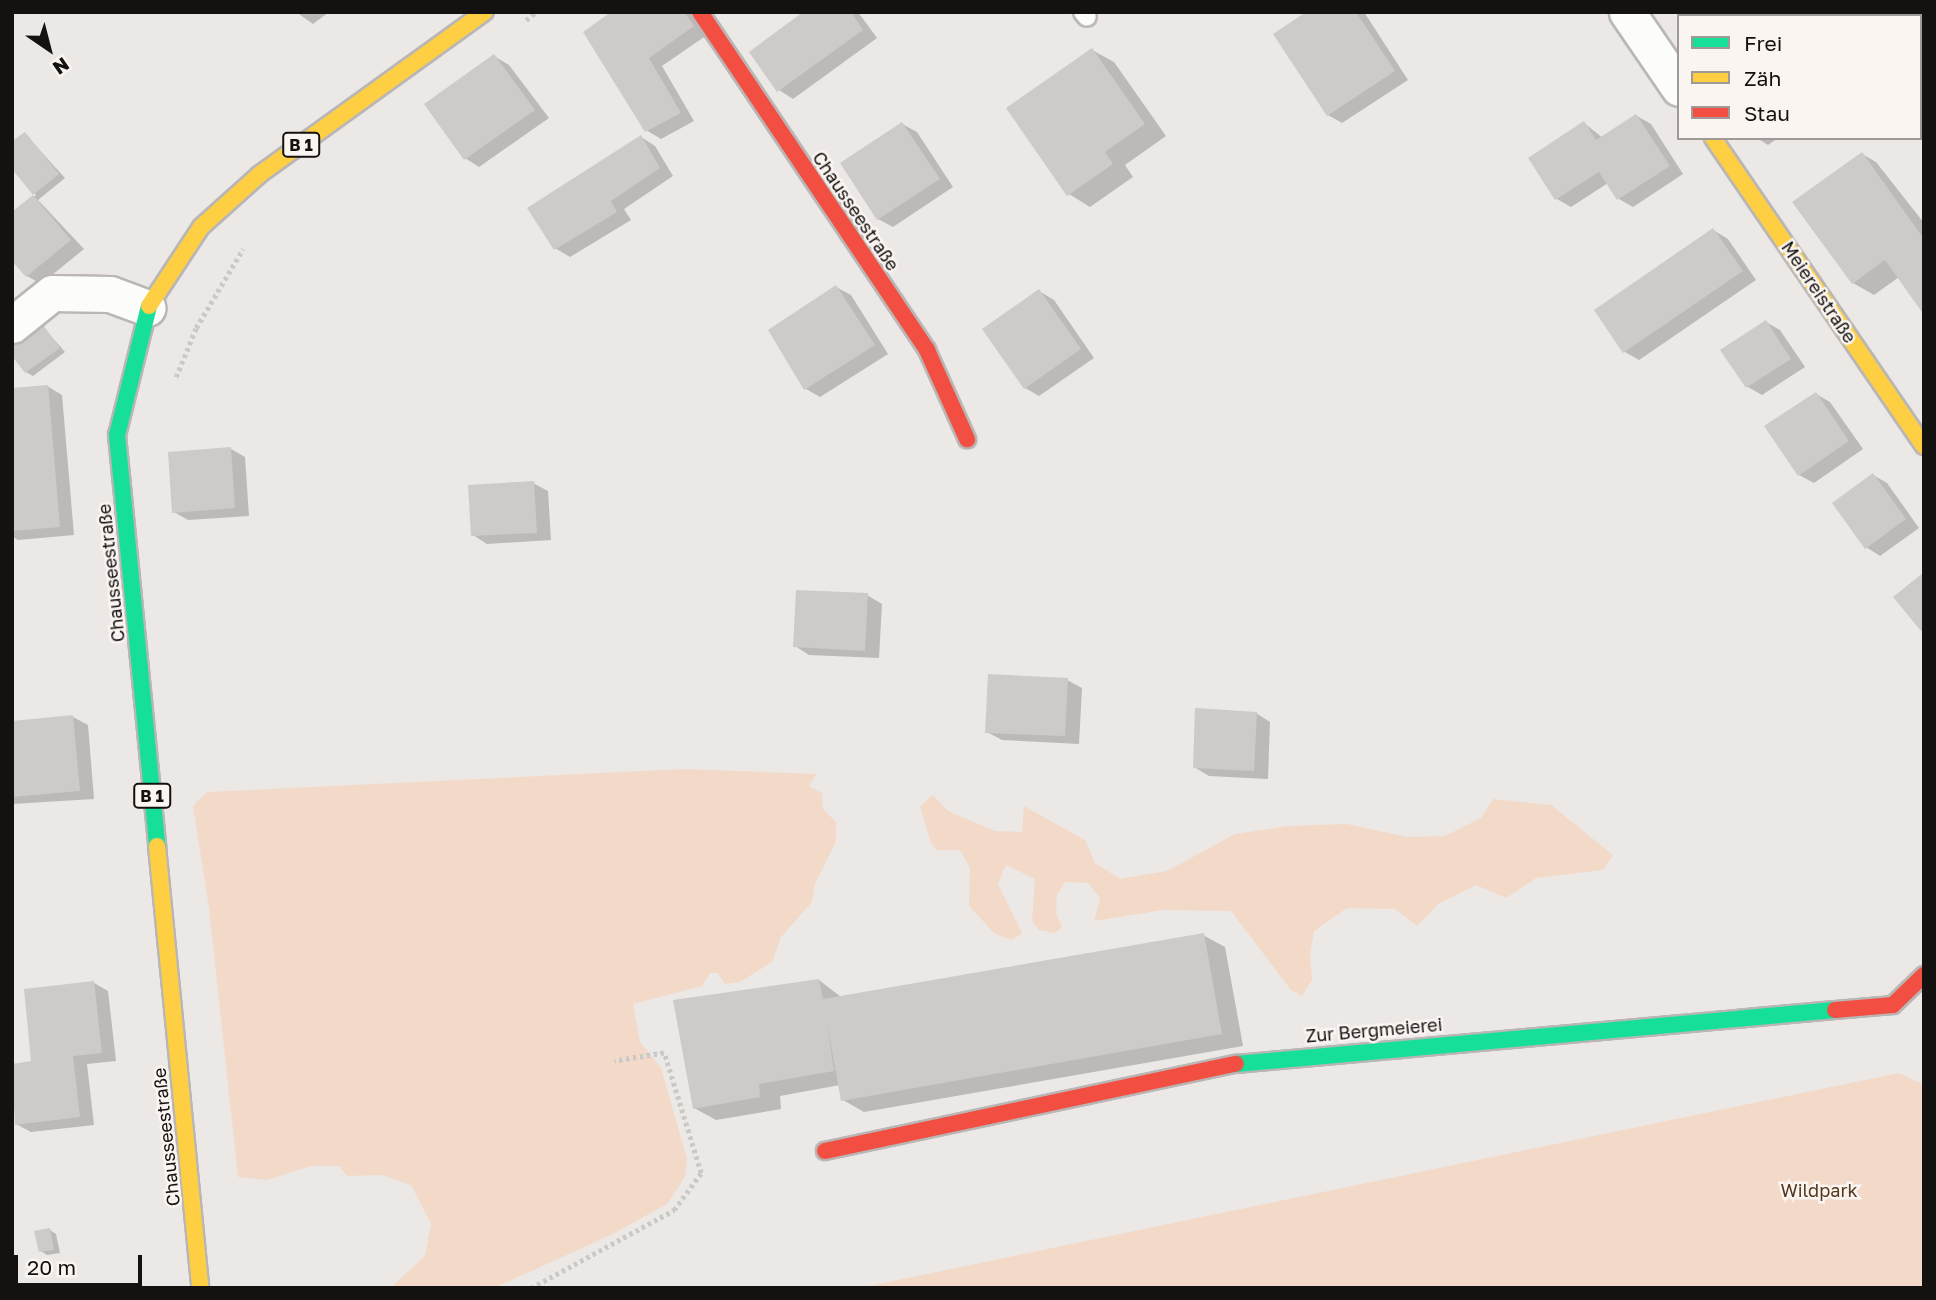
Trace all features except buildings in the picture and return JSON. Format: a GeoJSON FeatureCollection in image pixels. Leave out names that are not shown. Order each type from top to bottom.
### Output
{"type":"FeatureCollection","features":[{"type":"Feature","properties":{"kind":"street","name":"Chausseestraße"},"geometry":{"type":"LineString","coordinates":[[200,1288],[117,435],[149,308],[201,227],[260,174],[485,12]]}},
{"type":"Feature","properties":{"kind":"street","name":"Chausseestraße"},"geometry":{"type":"LineString","coordinates":[[699,12],[927,350],[967,439]]}},
{"type":"Feature","properties":{"kind":"street"},"geometry":{"type":"LineString","coordinates":[[1627,12],[1677,85]]}},
{"type":"Feature","properties":{"kind":"street","name":"Meiereistraße"},"geometry":{"type":"LineString","coordinates":[[1714,140],[1924,446]]}},
{"type":"Feature","properties":{"kind":"street"},"geometry":{"type":"LineString","coordinates":[[12,325],[52,293],[110,294],[149,308]]}},
{"type":"Feature","properties":{"kind":"street","name":"Zur Bergmeierei"},"geometry":{"type":"LineString","coordinates":[[824,1151],[1256,1060],[1893,1005],[1924,975]]}},
{"type":"Feature","properties":{"kind":"path"},"geometry":{"type":"LineString","coordinates":[[514,28],[536,12]]}},
{"type":"Feature","properties":{"kind":"path"},"geometry":{"type":"LineString","coordinates":[[173,388],[196,328],[229,266],[245,245]]}},
{"type":"Feature","properties":{"kind":"path"},"geometry":{"type":"LineString","coordinates":[[531,1288],[674,1210],[701,1174],[664,1053],[615,1061]]}},
{"type":"Feature","properties":{"kind":"green space"},"geometry":{"type":"Polygon","coordinates":[[[685,769],[816,774],[809,786],[822,793],[823,809],[836,822],[836,841],[815,884],[812,902],[781,937],[772,962],[740,982],[725,984],[718,973],[710,973],[702,986],[633,1004],[640,1042],[661,1068],[687,1159],[685,1177],[667,1204],[613,1234],[494,1288],[390,1288],[425,1256],[431,1224],[411,1185],[382,1175],[347,1176],[339,1166],[311,1166],[267,1180],[238,1177],[209,908],[193,806],[207,792],[685,769]]]}},
{"type":"Feature","properties":{"kind":"green space"},"geometry":{"type":"Polygon","coordinates":[[[933,795],[948,811],[995,831],[1022,832],[1024,806],[1085,840],[1095,863],[1120,879],[1167,871],[1235,834],[1288,826],[1347,824],[1407,837],[1445,836],[1481,818],[1493,799],[1551,805],[1613,855],[1603,870],[1536,878],[1506,898],[1476,885],[1438,904],[1417,926],[1395,909],[1347,908],[1314,931],[1310,955],[1312,980],[1302,996],[1291,990],[1231,911],[1163,910],[1094,921],[1100,898],[1088,883],[1065,882],[1057,895],[1056,913],[1062,927],[1054,933],[1039,930],[1032,921],[1035,879],[1006,865],[998,884],[1022,933],[1012,940],[995,934],[969,906],[970,868],[960,850],[936,850],[931,843],[920,806],[933,795]]]}},
{"type":"Feature","properties":{"kind":"green space","name":"Wildpark"},"geometry":{"type":"Polygon","coordinates":[[[1899,1073],[1924,1085],[1924,1288],[859,1288],[1899,1073]]]}},
{"type":"Feature","properties":{"kind":"traffic: fast"},"geometry":{"type":"LineString","coordinates":[[149,306],[117,435],[157,846]]}},
{"type":"Feature","properties":{"kind":"traffic: fast"},"geometry":{"type":"LineString","coordinates":[[1236,1064],[1835,1010]]}},
{"type":"Feature","properties":{"kind":"traffic: slow"},"geometry":{"type":"LineString","coordinates":[[149,306],[201,227],[260,174],[485,12]]}},
{"type":"Feature","properties":{"kind":"traffic: slow"},"geometry":{"type":"LineString","coordinates":[[1714,140],[1924,446]]}},
{"type":"Feature","properties":{"kind":"traffic: slow"},"geometry":{"type":"LineString","coordinates":[[157,846],[200,1288]]}},
{"type":"Feature","properties":{"kind":"traffic: jam"},"geometry":{"type":"LineString","coordinates":[[700,12],[927,350],[967,439]]}},
{"type":"Feature","properties":{"kind":"traffic: jam"},"geometry":{"type":"LineString","coordinates":[[1835,1010],[1893,1005],[1924,975]]}},
{"type":"Feature","properties":{"kind":"traffic: jam"},"geometry":{"type":"LineString","coordinates":[[825,1151],[1236,1064]]}}]}
